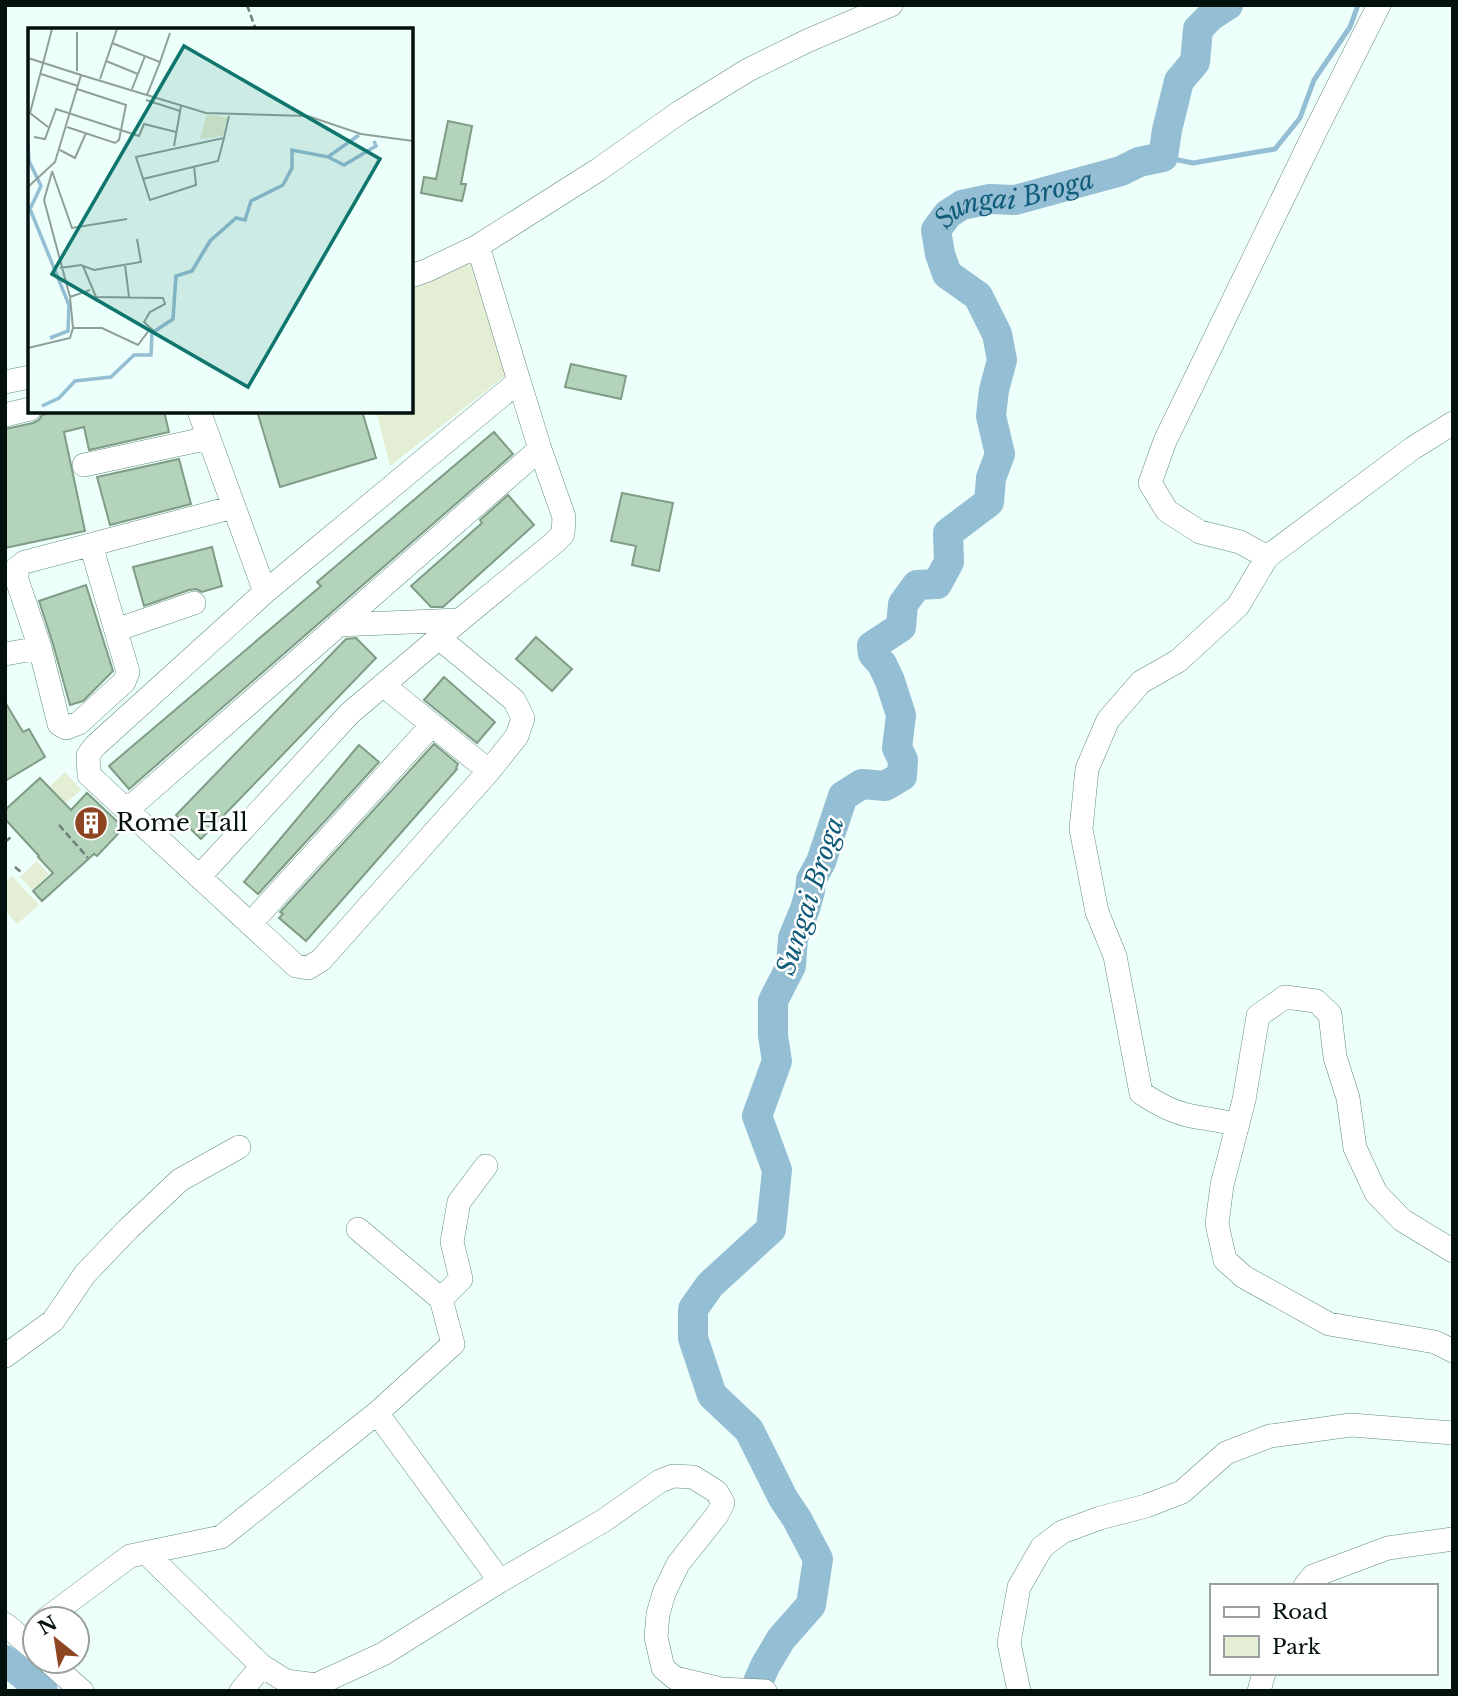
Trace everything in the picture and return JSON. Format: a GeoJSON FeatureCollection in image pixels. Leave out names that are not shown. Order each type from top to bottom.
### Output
{"type":"FeatureCollection","features":[{"type":"Feature","properties":{"kind":"street"},"geometry":{"type":"LineString","coordinates":[[413,274],[478,247],[598,170],[680,112],[748,70],[891,5]]}},
{"type":"Feature","properties":{"kind":"street"},"geometry":{"type":"LineString","coordinates":[[1267,557],[1240,542],[1200,532],[1167,511],[1150,483],[1171,428],[1379,5]]}},
{"type":"Feature","properties":{"kind":"street"},"geometry":{"type":"LineString","coordinates":[[199,877],[351,713],[563,534],[564,517],[540,449],[478,247]]}},
{"type":"Feature","properties":{"kind":"street"},"geometry":{"type":"LineString","coordinates":[[5,382],[28,377]]}},
{"type":"Feature","properties":{"kind":"street"},"geometry":{"type":"LineString","coordinates":[[439,638],[514,700],[523,718],[517,736],[321,960],[308,968],[296,966],[89,775],[88,755],[95,747],[265,592],[519,381]]}},
{"type":"Feature","properties":{"kind":"street"},"geometry":{"type":"LineString","coordinates":[[5,415],[28,409]]}},
{"type":"Feature","properties":{"kind":"street"},"geometry":{"type":"LineString","coordinates":[[200,413],[265,592]]}},
{"type":"Feature","properties":{"kind":"street"},"geometry":{"type":"LineString","coordinates":[[1237,1125],[1162,1107],[1141,1093],[1115,956],[1097,912],[1081,829],[1087,769],[1108,720],[1141,682],[1178,661],[1238,606],[1267,557],[1413,448],[1453,423]]}},
{"type":"Feature","properties":{"kind":"street"},"geometry":{"type":"LineString","coordinates":[[84,465],[209,438]]}},
{"type":"Feature","properties":{"kind":"street"},"geometry":{"type":"LineString","coordinates":[[127,810],[540,449]]}},
{"type":"Feature","properties":{"kind":"street"},"geometry":{"type":"LineString","coordinates":[[91,545],[128,672],[124,682],[79,723],[66,728],[59,724],[40,648],[17,580],[17,568],[25,562],[234,506]]}},
{"type":"Feature","properties":{"kind":"street"},"geometry":{"type":"LineString","coordinates":[[116,630],[194,603]]}},
{"type":"Feature","properties":{"kind":"street"},"geometry":{"type":"LineString","coordinates":[[338,625],[460,620]]}},
{"type":"Feature","properties":{"kind":"street"},"geometry":{"type":"LineString","coordinates":[[5,654],[40,648]]}},
{"type":"Feature","properties":{"kind":"street"},"geometry":{"type":"LineString","coordinates":[[383,685],[489,771]]}},
{"type":"Feature","properties":{"kind":"street"},"geometry":{"type":"LineString","coordinates":[[250,924],[432,725]]}},
{"type":"Feature","properties":{"kind":"street"},"geometry":{"type":"LineString","coordinates":[[1453,1251],[1402,1220],[1376,1193],[1355,1148],[1348,1098],[1335,1057],[1329,1014],[1316,1001],[1285,997],[1258,1016],[1244,1100],[1222,1185],[1216,1224],[1226,1260],[1244,1277],[1329,1324],[1435,1342],[1453,1351]]}},
{"type":"Feature","properties":{"kind":"street"},"geometry":{"type":"LineString","coordinates":[[5,1356],[53,1321],[85,1273],[180,1180],[239,1147]]}},
{"type":"Feature","properties":{"kind":"street"},"geometry":{"type":"LineString","coordinates":[[441,1299],[461,1279],[452,1242],[458,1202],[486,1166]]}},
{"type":"Feature","properties":{"kind":"street"},"geometry":{"type":"LineString","coordinates":[[65,1605],[130,1556],[221,1536],[377,1413],[453,1344],[441,1299],[358,1229]]}},
{"type":"Feature","properties":{"kind":"street"},"geometry":{"type":"LineString","coordinates":[[377,1413],[500,1581]]}},
{"type":"Feature","properties":{"kind":"street"},"geometry":{"type":"LineString","coordinates":[[1019,1691],[1009,1643],[1019,1587],[1042,1547],[1062,1532],[1182,1492],[1226,1453],[1270,1436],[1351,1425],[1453,1433]]}},
{"type":"Feature","properties":{"kind":"street"},"geometry":{"type":"LineString","coordinates":[[146,1553],[262,1666],[286,1681],[316,1685],[383,1654],[603,1521],[660,1481],[673,1476],[693,1477],[717,1492],[723,1503],[717,1515],[678,1564],[664,1594],[658,1614],[656,1637],[663,1668],[675,1678],[726,1690],[765,1691]]}},
{"type":"Feature","properties":{"kind":"street"},"geometry":{"type":"LineString","coordinates":[[1307,1584],[1313,1576],[1388,1548],[1453,1539]]}},
{"type":"Feature","properties":{"kind":"street"},"geometry":{"type":"LineString","coordinates":[[241,1691],[262,1666]]}},
{"type":"Feature","properties":{"kind":"street"},"geometry":{"type":"LineString","coordinates":[[64,1675],[82,1691]]}},
{"type":"Feature","properties":{"kind":"path"},"geometry":{"type":"LineString","coordinates":[[247,5],[255,28]]}},
{"type":"Feature","properties":{"kind":"path"},"geometry":{"type":"LineString","coordinates":[[59,825],[88,858]]}},
{"type":"Feature","properties":{"kind":"path"},"geometry":{"type":"LineString","coordinates":[[5,842],[11,837]]}},
{"type":"Feature","properties":{"kind":"path"},"geometry":{"type":"LineString","coordinates":[[15,867],[21,872]]}},
{"type":"Feature","properties":{"kind":"green space"},"geometry":{"type":"Polygon","coordinates":[[[473,260],[506,375],[390,466],[377,413],[413,413],[413,283],[473,260]]]}},
{"type":"Feature","properties":{"kind":"green space"},"geometry":{"type":"Polygon","coordinates":[[[65,772],[81,790],[65,804],[49,787],[65,772]]]}},
{"type":"Feature","properties":{"kind":"green space"},"geometry":{"type":"Polygon","coordinates":[[[37,861],[49,874],[32,890],[20,877],[37,861]]]}},
{"type":"Feature","properties":{"kind":"green space"},"geometry":{"type":"Polygon","coordinates":[[[12,876],[39,905],[17,924],[5,910],[5,882],[12,876]]]}},
{"type":"Feature","properties":{"kind":"building"},"geometry":{"type":"Polygon","coordinates":[[[448,121],[472,126],[461,184],[466,184],[462,201],[421,193],[424,177],[436,179],[448,121]]]}},
{"type":"Feature","properties":{"kind":"building"},"geometry":{"type":"Polygon","coordinates":[[[571,364],[626,376],[621,399],[565,387],[571,364]]]}},
{"type":"Feature","properties":{"kind":"building"},"geometry":{"type":"Polygon","coordinates":[[[164,413],[169,432],[89,450],[84,427],[64,432],[85,531],[5,548],[5,429],[33,423],[42,415],[164,413]]]}},
{"type":"Feature","properties":{"kind":"building"},"geometry":{"type":"Polygon","coordinates":[[[258,413],[363,413],[376,458],[280,487],[258,413]]]}},
{"type":"Feature","properties":{"kind":"building"},"geometry":{"type":"Polygon","coordinates":[[[494,432],[513,454],[129,789],[109,766],[321,586],[317,582],[494,432]]]}},
{"type":"Feature","properties":{"kind":"building"},"geometry":{"type":"Polygon","coordinates":[[[179,459],[191,504],[110,525],[97,477],[179,459]]]}},
{"type":"Feature","properties":{"kind":"building"},"geometry":{"type":"Polygon","coordinates":[[[622,493],[673,503],[659,571],[632,565],[636,546],[611,541],[622,493]]]}},
{"type":"Feature","properties":{"kind":"building"},"geometry":{"type":"Polygon","coordinates":[[[508,495],[534,525],[443,607],[431,607],[411,586],[482,523],[480,520],[508,495]]]}},
{"type":"Feature","properties":{"kind":"building"},"geometry":{"type":"Polygon","coordinates":[[[212,547],[222,586],[202,592],[189,590],[144,606],[133,567],[212,547]]]}},
{"type":"Feature","properties":{"kind":"building"},"geometry":{"type":"Polygon","coordinates":[[[86,585],[113,671],[83,701],[70,705],[39,601],[86,585]]]}},
{"type":"Feature","properties":{"kind":"building"},"geometry":{"type":"Polygon","coordinates":[[[536,637],[572,669],[552,691],[516,659],[536,637]]]}},
{"type":"Feature","properties":{"kind":"building"},"geometry":{"type":"Polygon","coordinates":[[[356,638],[376,658],[201,839],[176,815],[346,639],[356,638]]]}},
{"type":"Feature","properties":{"kind":"building"},"geometry":{"type":"Polygon","coordinates":[[[444,677],[495,722],[477,743],[424,700],[444,677]]]}},
{"type":"Feature","properties":{"kind":"building"},"geometry":{"type":"Polygon","coordinates":[[[5,702],[23,732],[29,729],[45,757],[5,781],[5,702]]]}},
{"type":"Feature","properties":{"kind":"building"},"geometry":{"type":"Polygon","coordinates":[[[434,744],[458,764],[457,769],[306,941],[279,918],[283,914],[280,912],[434,744]]]}},
{"type":"Feature","properties":{"kind":"building"},"geometry":{"type":"Polygon","coordinates":[[[359,745],[379,762],[258,894],[244,882],[359,745]]]}},
{"type":"Feature","properties":{"kind":"building"},"geometry":{"type":"Polygon","coordinates":[[[40,778],[71,810],[87,793],[121,825],[115,832],[118,834],[97,856],[94,854],[42,901],[33,891],[53,873],[5,819],[5,810],[40,778]]]}},
{"type":"Feature","properties":{"kind":"waterway","name":"Sungai Broga"},"geometry":{"type":"LineString","coordinates":[[754,1691],[781,1639],[811,1605],[818,1559],[749,1430],[712,1395],[693,1338],[693,1309],[710,1285],[771,1229],[777,1170],[757,1116],[777,1061],[773,1036],[773,1001],[791,966],[793,938],[805,909],[811,880],[821,862],[843,796],[862,784],[885,786],[902,776],[903,760],[897,748],[901,715],[890,681],[882,664],[873,654],[872,646],[901,627],[903,604],[917,585],[937,584],[949,562],[948,533],[989,502],[991,478],[1000,454],[991,416],[1002,360],[997,334],[978,296],[947,274],[936,230],[948,214],[962,205],[990,199],[1015,200],[1163,157],[1179,81],[1195,62],[1198,29],[1228,5]]}},
{"type":"Feature","properties":{"kind":"waterway"},"geometry":{"type":"LineString","coordinates":[[1163,157],[1193,163],[1275,149],[1300,118],[1314,80],[1350,27],[1358,5]]}},
{"type":"Feature","properties":{"kind":"waterway"},"geometry":{"type":"LineString","coordinates":[[5,1660],[43,1691]]}},
{"type":"Feature","properties":{"kind":"place","name":"Rome Hall"},"geometry":{"type":"Point","coordinates":[91,823]}}]}
